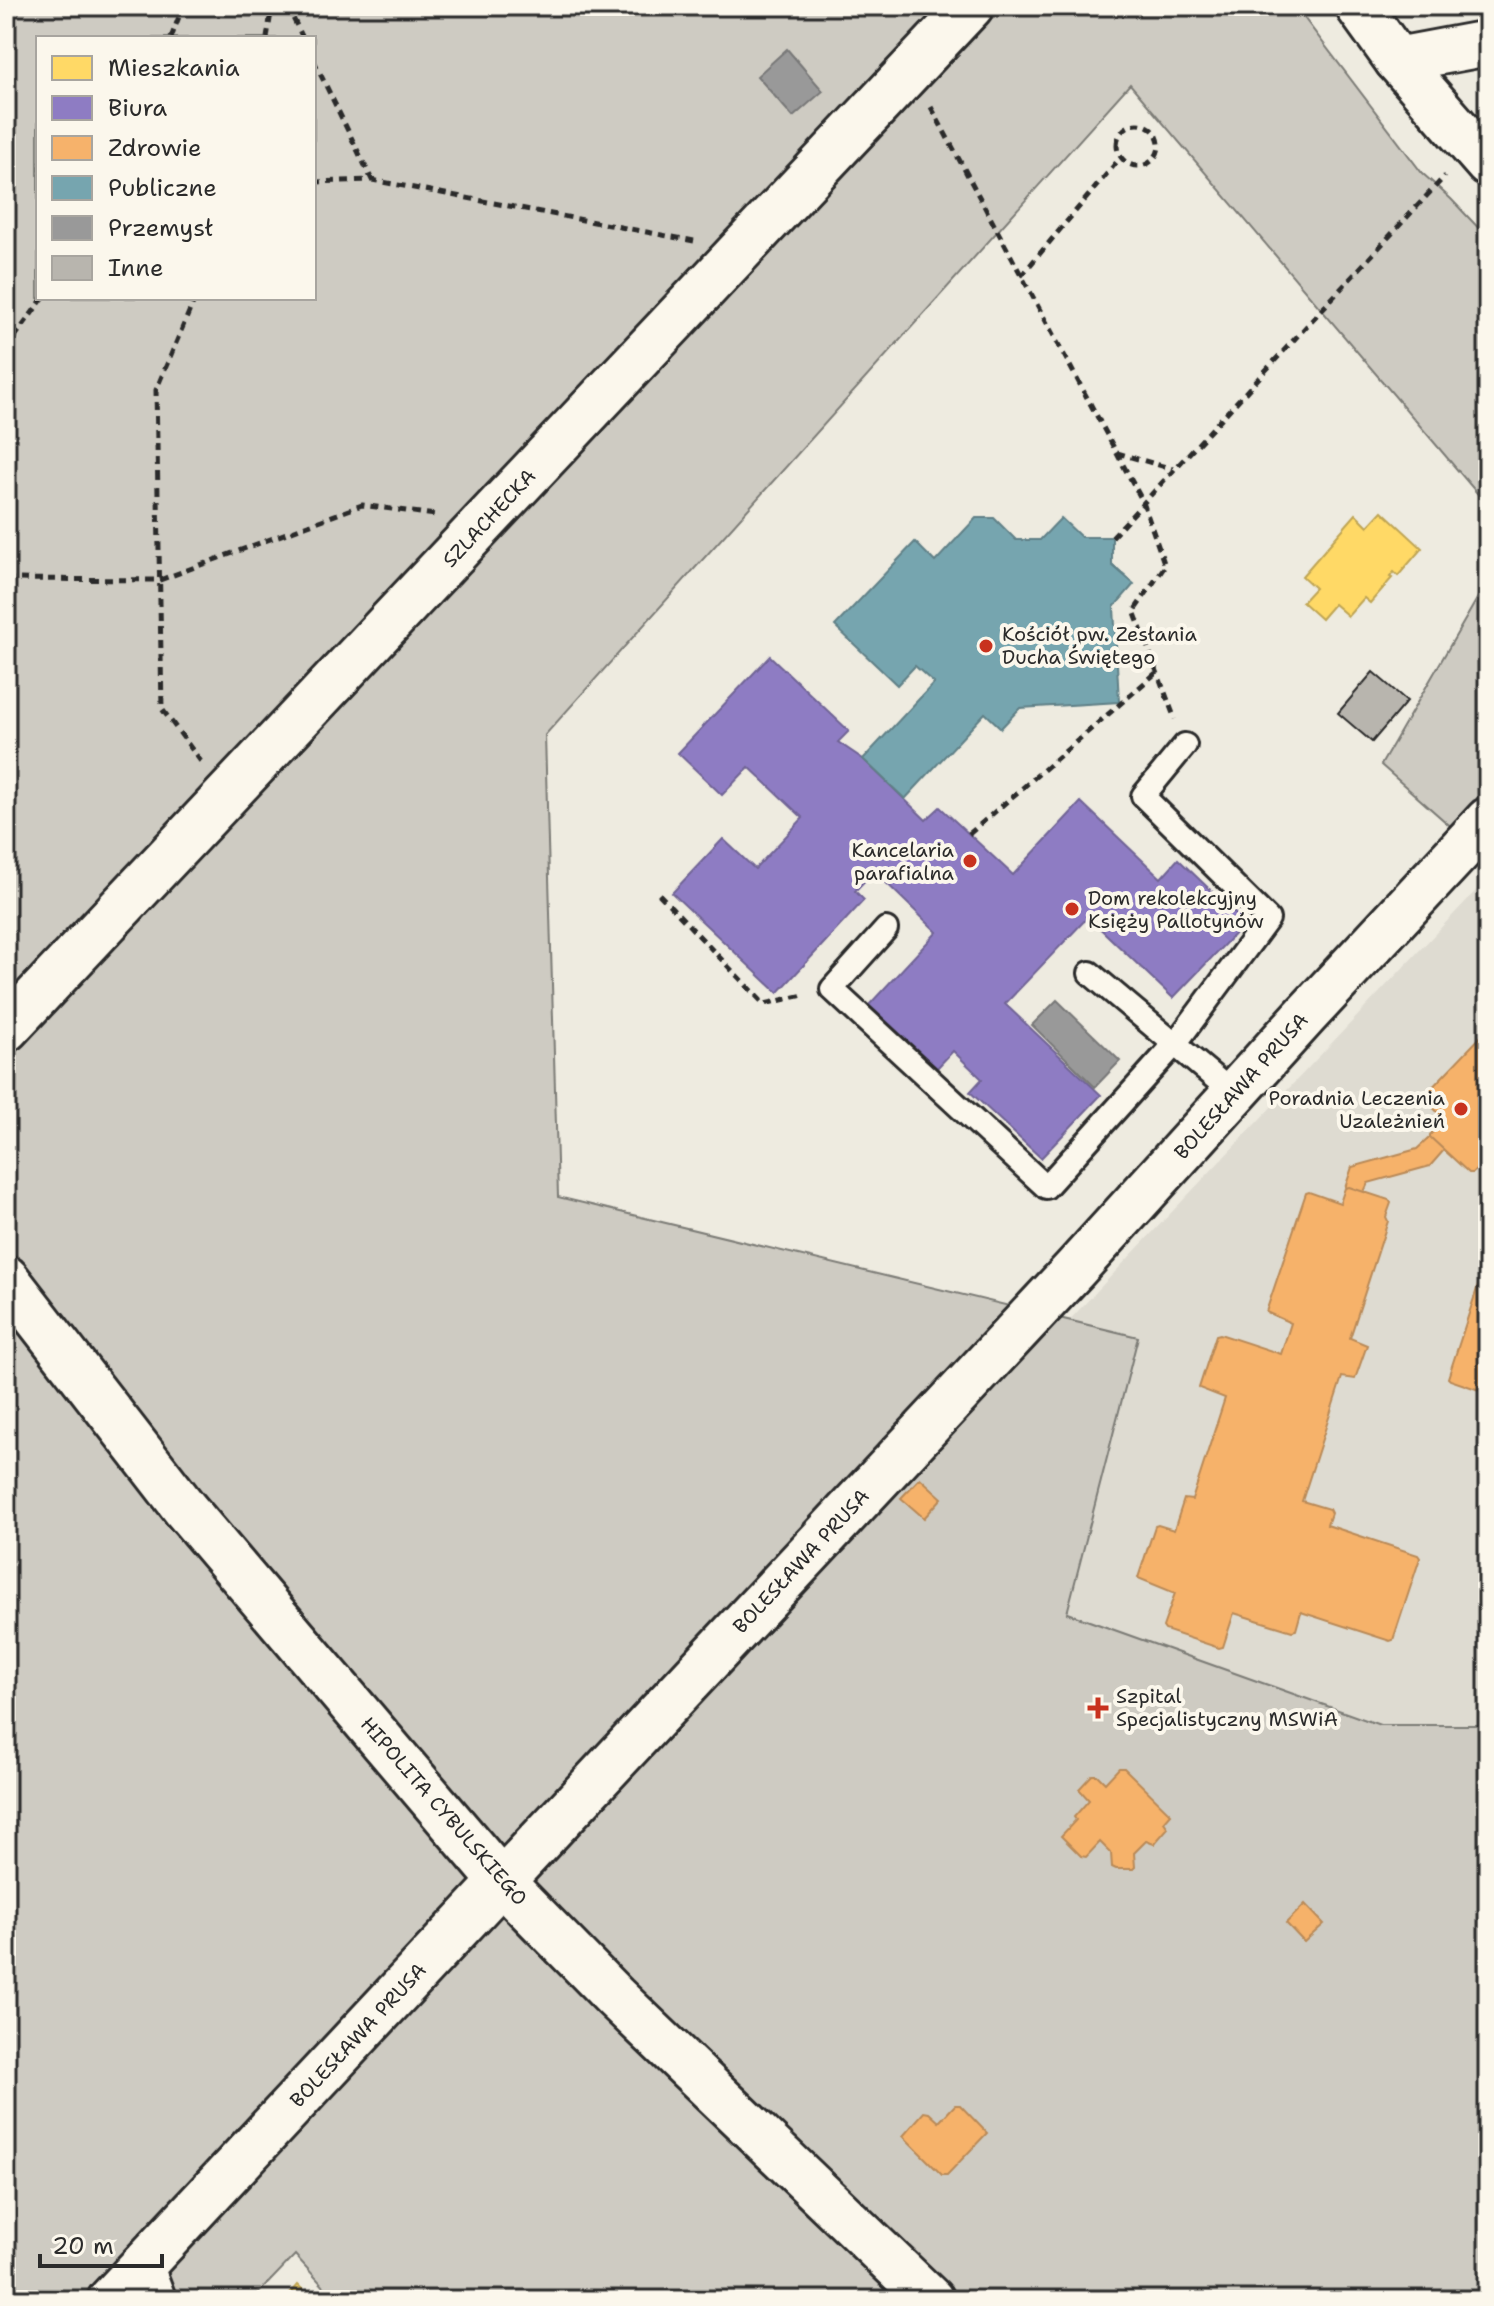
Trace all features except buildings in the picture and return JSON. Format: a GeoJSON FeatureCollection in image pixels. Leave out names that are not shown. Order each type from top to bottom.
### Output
{"type":"FeatureCollection","features":[{"type":"Feature","properties":{"kind":"street","name":"SZLACHECKA"},"geometry":{"type":"LineString","coordinates":[[6,1029],[971,6]]}},
{"type":"Feature","properties":{"kind":"street"},"geometry":{"type":"LineString","coordinates":[[1358,6],[1397,60],[1488,164]]}},
{"type":"Feature","properties":{"kind":"street"},"geometry":{"type":"LineString","coordinates":[[1397,60],[1488,43]]}},
{"type":"Feature","properties":{"kind":"street","name":"BOLESŁAWA PRUSA"},"geometry":{"type":"LineString","coordinates":[[110,2300],[1064,1280],[1488,820]]}},
{"type":"Feature","properties":{"kind":"street","name":"HIPOLITA CYBULSKIEGO"},"geometry":{"type":"LineString","coordinates":[[6,1278],[185,1509],[501,1881],[615,1997],[931,2300]]}},
{"type":"Feature","properties":{"kind":"lane"},"geometry":{"type":"LineString","coordinates":[[886,929],[832,989],[1046,1187],[1175,1044],[1268,919],[1143,796],[1185,745]]}},
{"type":"Feature","properties":{"kind":"lane"},"geometry":{"type":"LineString","coordinates":[[1090,973],[1234,1094]]}},
{"type":"Feature","properties":{"kind":"lane"},"geometry":{"type":"LineString","coordinates":[[149,2258],[165,2300]]}},
{"type":"Feature","properties":{"kind":"path"},"geometry":{"type":"LineString","coordinates":[[172,36],[183,6]]}},
{"type":"Feature","properties":{"kind":"path"},"geometry":{"type":"LineString","coordinates":[[267,36],[272,6]]}},
{"type":"Feature","properties":{"kind":"path"},"geometry":{"type":"LineString","coordinates":[[287,6],[302,36]]}},
{"type":"Feature","properties":{"kind":"path"},"geometry":{"type":"LineString","coordinates":[[316,65],[372,180]]}},
{"type":"Feature","properties":{"kind":"path"},"geometry":{"type":"LineString","coordinates":[[921,98],[930,106],[1143,502],[1165,566],[1134,611],[1185,745]]}},
{"type":"Feature","properties":{"kind":"path"},"geometry":{"type":"LineString","coordinates":[[1141,124],[1154,130],[1160,143],[1152,162],[1139,167],[1125,162],[1121,157],[1117,143],[1128,126],[1141,124]]}},
{"type":"Feature","properties":{"kind":"path"},"geometry":{"type":"LineString","coordinates":[[1021,276],[1121,157]]}},
{"type":"Feature","properties":{"kind":"path"},"geometry":{"type":"LineString","coordinates":[[1112,537],[1446,175]]}},
{"type":"Feature","properties":{"kind":"path"},"geometry":{"type":"LineString","coordinates":[[316,182],[372,180],[742,250]]}},
{"type":"Feature","properties":{"kind":"path"},"geometry":{"type":"LineString","coordinates":[[6,349],[42,300]]}},
{"type":"Feature","properties":{"kind":"path"},"geometry":{"type":"LineString","coordinates":[[194,300],[156,390],[162,709],[226,796]]}},
{"type":"Feature","properties":{"kind":"path"},"geometry":{"type":"LineString","coordinates":[[1117,453],[1173,469]]}},
{"type":"Feature","properties":{"kind":"path"},"geometry":{"type":"LineString","coordinates":[[6,579],[160,580],[362,505],[484,523]]}},
{"type":"Feature","properties":{"kind":"path"},"geometry":{"type":"LineString","coordinates":[[969,834],[1156,673]]}},
{"type":"Feature","properties":{"kind":"path"},"geometry":{"type":"LineString","coordinates":[[659,894],[764,1004],[832,989]]}},
{"type":"Feature","properties":{"kind":"shaded area"},"geometry":{"type":"Polygon","coordinates":[[[6,6],[1295,6],[1422,173],[1488,238],[1488,506],[1130,84],[545,735],[558,1197],[1138,1337],[1067,1613],[1380,1725],[1488,1725],[1488,2300],[336,2300],[295,2255],[252,2300],[6,2300],[6,6]]]}},
{"type":"Feature","properties":{"kind":"shaded area"},"geometry":{"type":"Polygon","coordinates":[[[1488,580],[1488,798],[1456,831],[1381,765],[1488,580]]]}},
{"type":"Feature","properties":{"kind":"shaded area"},"geometry":{"type":"Polygon","coordinates":[[[1488,878],[1488,2300],[920,1478],[1488,878]]]}},
{"type":"Feature","properties":{"kind":"place","name":"Kościół pw. Zesłania Ducha Świętego"},"geometry":{"type":"Point","coordinates":[986,646]}},
{"type":"Feature","properties":{"kind":"place","name":"Kancelaria parafialna"},"geometry":{"type":"Point","coordinates":[970,861]}},
{"type":"Feature","properties":{"kind":"place","name":"Dom rekolekcyjny Księży Pallotynów"},"geometry":{"type":"Point","coordinates":[1072,909]}},
{"type":"Feature","properties":{"kind":"place","name":"Poradnia Leczenia Uzależnień"},"geometry":{"type":"Point","coordinates":[1461,1109]}},
{"type":"Feature","properties":{"kind":"place","name":"Szpital Specjalistyczny MSWiA"},"geometry":{"type":"Point","coordinates":[1098,1708]}}]}
